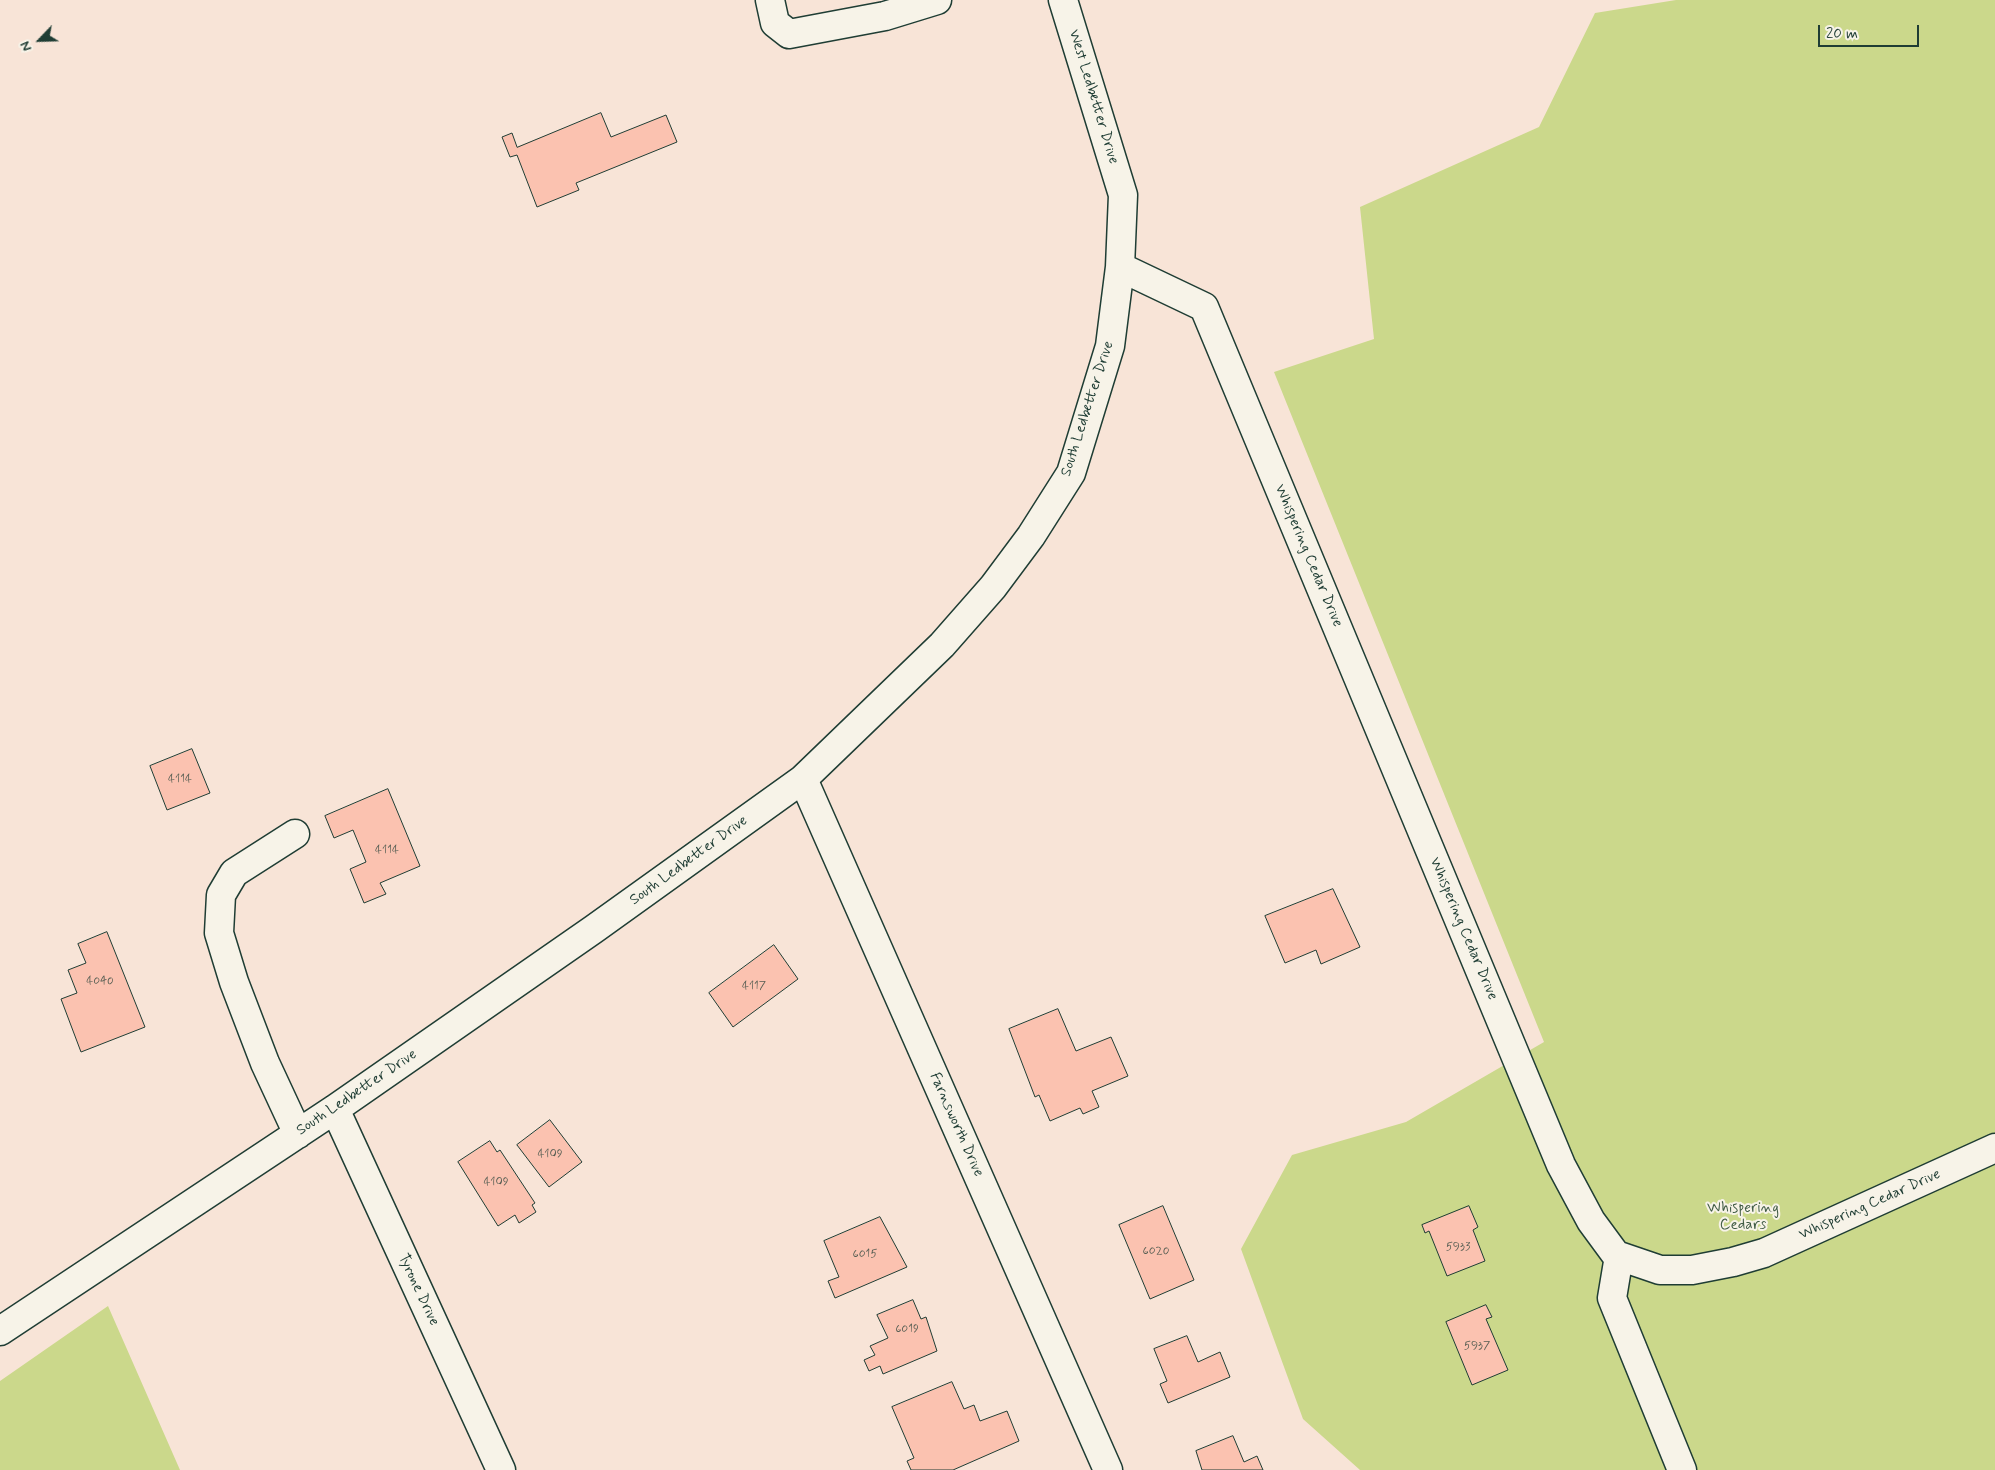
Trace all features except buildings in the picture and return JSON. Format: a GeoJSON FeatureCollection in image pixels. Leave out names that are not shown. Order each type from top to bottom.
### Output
{"type":"FeatureCollection","features":[{"type":"Feature","properties":{"kind":"street"},"geometry":{"type":"LineString","coordinates":[[770,0],[775,23],[789,34],[885,16],[937,0]]}},
{"type":"Feature","properties":{"kind":"street","name":"West Ledbetter Drive"},"geometry":{"type":"LineString","coordinates":[[1063,0],[1123,195]]}},
{"type":"Feature","properties":{"kind":"street","name":"South Ledbetter Drive"},"geometry":{"type":"LineString","coordinates":[[0,1331],[335,1110],[594,929],[803,779],[942,645],[993,588],[1031,536],[1071,473],[1110,346],[1120,267],[1123,195]]}},
{"type":"Feature","properties":{"kind":"street","name":"Whispering Cedar Drive"},"geometry":{"type":"LineString","coordinates":[[1120,267],[1204,307],[1561,1165],[1591,1221],[1616,1255],[1660,1270],[1692,1270],[1741,1260],[1764,1253],[1995,1148]]}},
{"type":"Feature","properties":{"kind":"street","name":"Farnsworth Drive"},"geometry":{"type":"LineString","coordinates":[[803,779],[1108,1470]]}},
{"type":"Feature","properties":{"kind":"street"},"geometry":{"type":"LineString","coordinates":[[295,834],[234,873],[221,896],[219,933],[234,982],[265,1063],[298,1134]]}},
{"type":"Feature","properties":{"kind":"street","name":"Tyrone Drive"},"geometry":{"type":"LineString","coordinates":[[335,1110],[501,1470]]}},
{"type":"Feature","properties":{"kind":"street"},"geometry":{"type":"LineString","coordinates":[[1619,1256],[1612,1298],[1682,1470]]}},
{"type":"Feature","properties":{"kind":"green space","name":"Whispering Cedars"},"geometry":{"type":"Polygon","coordinates":[[[1676,0],[1995,0],[1995,1470],[1360,1470],[1303,1419],[1241,1249],[1292,1155],[1406,1122],[1544,1042],[1274,372],[1374,339],[1360,207],[1539,127],[1595,13],[1676,0]]]}},
{"type":"Feature","properties":{"kind":"green space"},"geometry":{"type":"Polygon","coordinates":[[[108,1306],[180,1470],[0,1470],[0,1381],[108,1306]]]}}]}
